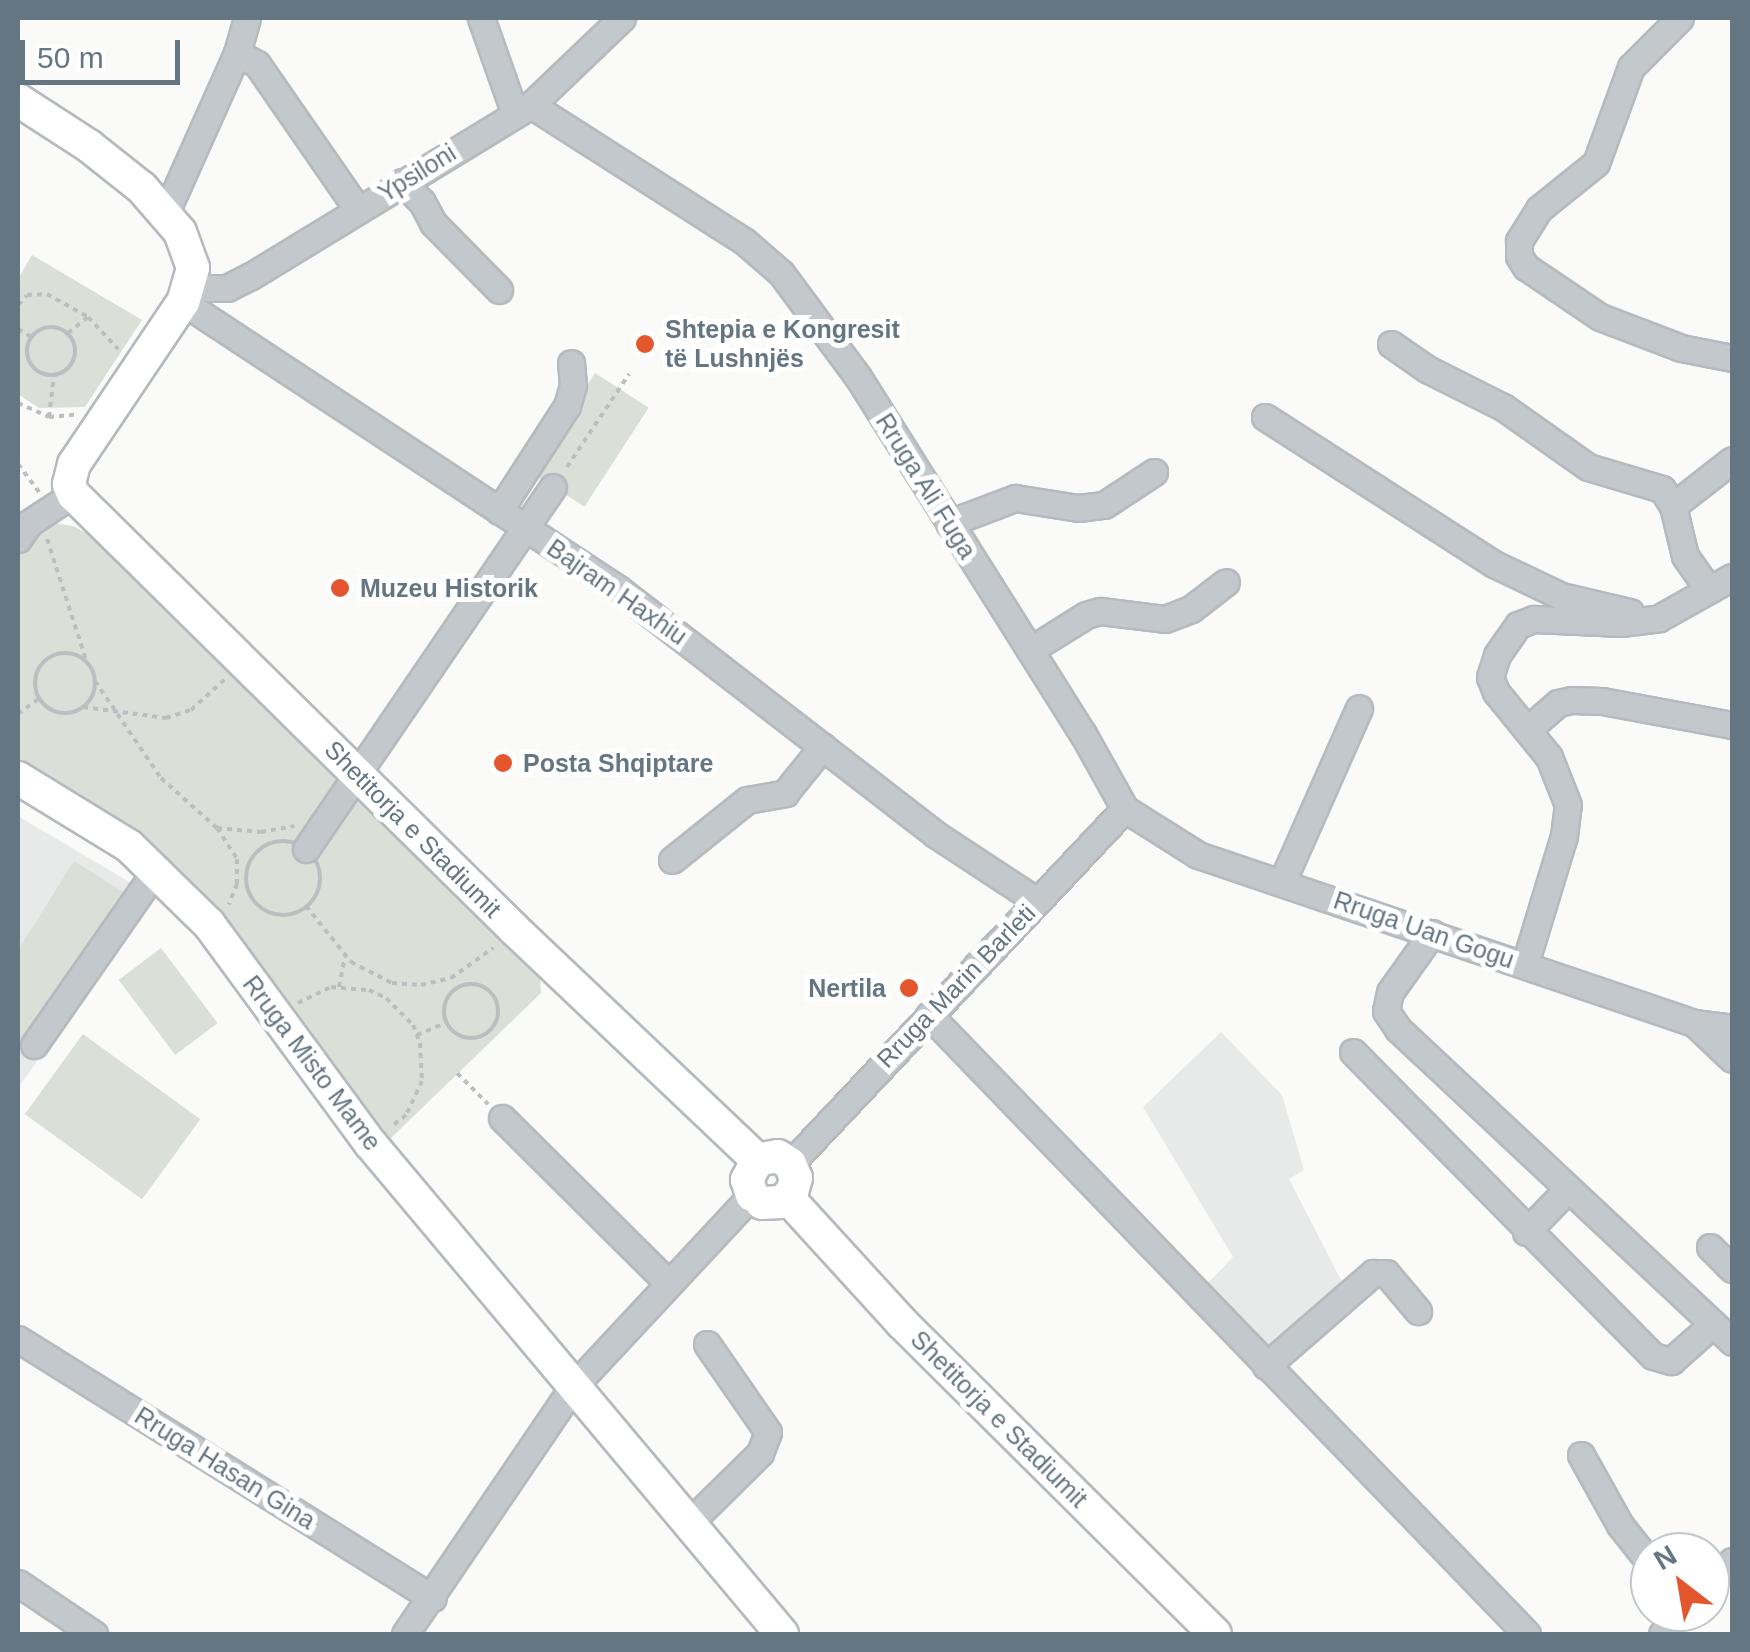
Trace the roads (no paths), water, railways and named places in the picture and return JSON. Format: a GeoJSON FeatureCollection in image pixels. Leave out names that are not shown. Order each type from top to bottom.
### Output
{"type":"FeatureCollection","features":[{"type":"Feature","properties":{"kind":"main road"},"geometry":{"type":"LineString","coordinates":[[18,100],[89,146],[166,212],[188,248],[186,295],[70,473],[55,513]]}},
{"type":"Feature","properties":{"kind":"main road","name":"Shetitorja e Stadiumit"},"geometry":{"type":"LineString","coordinates":[[55,513],[244,660],[514,929],[773,1162]]}},
{"type":"Feature","properties":{"kind":"main road","name":"Rruga Misto Mame"},"geometry":{"type":"LineString","coordinates":[[18,778],[129,846],[209,924],[370,1142],[570,1399],[688,1524],[782,1634]]}},
{"type":"Feature","properties":{"kind":"main road"},"geometry":{"type":"LineString","coordinates":[[773,1162],[796,1178],[767,1199],[747,1180],[773,1162]]}},
{"type":"Feature","properties":{"kind":"main road","name":"Shetitorja e Stadiumit"},"geometry":{"type":"LineString","coordinates":[[767,1199],[902,1323],[1216,1634]]}},
{"type":"Feature","properties":{"kind":"street"},"geometry":{"type":"LineString","coordinates":[[166,212],[237,54],[247,18]]}},
{"type":"Feature","properties":{"kind":"street"},"geometry":{"type":"LineString","coordinates":[[482,18],[523,108]]}},
{"type":"Feature","properties":{"kind":"street","name":"Ypsiloni"},"geometry":{"type":"LineString","coordinates":[[186,295],[227,288],[523,108],[622,18]]}},
{"type":"Feature","properties":{"kind":"street"},"geometry":{"type":"LineString","coordinates":[[1680,18],[1631,67],[1596,164],[1539,209],[1520,241],[1519,256],[1526,267],[1600,317],[1681,348],[1732,358]]}},
{"type":"Feature","properties":{"kind":"street"},"geometry":{"type":"LineString","coordinates":[[237,54],[257,64],[358,210]]}},
{"type":"Feature","properties":{"kind":"street","name":"Rruga Ali Fuga"},"geometry":{"type":"LineString","coordinates":[[523,108],[744,242],[781,273],[858,378],[1125,809]]}},
{"type":"Feature","properties":{"kind":"street"},"geometry":{"type":"LineString","coordinates":[[402,182],[422,202],[433,223],[499,290]]}},
{"type":"Feature","properties":{"kind":"street","name":"Bajram Haxhiu"},"geometry":{"type":"LineString","coordinates":[[186,295],[498,512],[617,588],[935,834],[1038,901]]}},
{"type":"Feature","properties":{"kind":"street"},"geometry":{"type":"LineString","coordinates":[[1391,344],[1427,369],[1502,408],[1588,467],[1662,489],[1673,506],[1685,556],[1707,588]]}},
{"type":"Feature","properties":{"kind":"street"},"geometry":{"type":"LineString","coordinates":[[498,512],[567,406],[573,385],[571,363]]}},
{"type":"Feature","properties":{"kind":"street"},"geometry":{"type":"LineString","coordinates":[[1264,417],[1494,564],[1539,588],[1659,618]]}},
{"type":"Feature","properties":{"kind":"street"},"geometry":{"type":"LineString","coordinates":[[1673,506],[1732,460]]}},
{"type":"Feature","properties":{"kind":"street"},"geometry":{"type":"LineString","coordinates":[[950,522],[1015,498],[1078,508],[1104,505],[1154,472]]}},
{"type":"Feature","properties":{"kind":"street"},"geometry":{"type":"LineString","coordinates":[[293,845],[328,817],[358,776],[553,488]]}},
{"type":"Feature","properties":{"kind":"street"},"geometry":{"type":"LineString","coordinates":[[18,539],[55,513]]}},
{"type":"Feature","properties":{"kind":"street"},"geometry":{"type":"LineString","coordinates":[[1525,964],[1564,836],[1568,805],[1559,773],[1496,692],[1490,677],[1498,654],[1518,625],[1534,619],[1621,623],[1659,618],[1732,577]]}},
{"type":"Feature","properties":{"kind":"street"},"geometry":{"type":"LineString","coordinates":[[1030,650],[1086,615],[1100,611],[1165,619],[1191,609],[1226,582]]}},
{"type":"Feature","properties":{"kind":"street"},"geometry":{"type":"LineString","coordinates":[[1527,730],[1558,703],[1572,700],[1602,700],[1732,725]]}},
{"type":"Feature","properties":{"kind":"street"},"geometry":{"type":"LineString","coordinates":[[1282,882],[1359,708]]}},
{"type":"Feature","properties":{"kind":"street"},"geometry":{"type":"LineString","coordinates":[[672,860],[748,800],[785,793],[823,746]]}},
{"type":"Feature","properties":{"kind":"street","name":"Rruga Uan Gogu"},"geometry":{"type":"LineString","coordinates":[[1125,809],[1198,855],[1694,1023],[1732,1027]]}},
{"type":"Feature","properties":{"kind":"street","name":"Rruga Marin Barleti"},"geometry":{"type":"LineString","coordinates":[[773,1162],[929,1015],[1125,809]]}},
{"type":"Feature","properties":{"kind":"street"},"geometry":{"type":"LineString","coordinates":[[34,1046],[157,870]]}},
{"type":"Feature","properties":{"kind":"street"},"geometry":{"type":"LineString","coordinates":[[1432,933],[1390,992],[1386,1011],[1398,1030],[1732,1342]]}},
{"type":"Feature","properties":{"kind":"street"},"geometry":{"type":"LineString","coordinates":[[929,1015],[1527,1634]]}},
{"type":"Feature","properties":{"kind":"street"},"geometry":{"type":"LineString","coordinates":[[1694,1023],[1732,1059]]}},
{"type":"Feature","properties":{"kind":"street"},"geometry":{"type":"LineString","coordinates":[[1353,1052],[1526,1232],[1653,1356],[1671,1361],[1713,1324]]}},
{"type":"Feature","properties":{"kind":"street"},"geometry":{"type":"LineString","coordinates":[[502,1118],[668,1283]]}},
{"type":"Feature","properties":{"kind":"street"},"geometry":{"type":"LineString","coordinates":[[1526,1232],[1568,1189]]}},
{"type":"Feature","properties":{"kind":"street"},"geometry":{"type":"LineString","coordinates":[[405,1634],[570,1399],[668,1283],[767,1199]]}},
{"type":"Feature","properties":{"kind":"street"},"geometry":{"type":"LineString","coordinates":[[570,1399],[767,1199]]}},
{"type":"Feature","properties":{"kind":"street"},"geometry":{"type":"LineString","coordinates":[[1710,1247],[1732,1269]]}},
{"type":"Feature","properties":{"kind":"street"},"geometry":{"type":"LineString","coordinates":[[1266,1366],[1373,1272],[1386,1274],[1418,1311]]}},
{"type":"Feature","properties":{"kind":"street","name":"Rruga Hasan Gina"},"geometry":{"type":"LineString","coordinates":[[18,1339],[432,1598]]}},
{"type":"Feature","properties":{"kind":"street"},"geometry":{"type":"LineString","coordinates":[[688,1524],[760,1453],[768,1432],[706,1344]]}},
{"type":"Feature","properties":{"kind":"street"},"geometry":{"type":"LineString","coordinates":[[1582,1455],[1630,1538]]}},
{"type":"Feature","properties":{"kind":"street"},"geometry":{"type":"LineString","coordinates":[[18,1582],[94,1634]]}},
{"type":"Feature","properties":{"kind":"place","name":"Shtepia e Kongresit të Lushnjës"},"geometry":{"type":"Point","coordinates":[645,344]}},
{"type":"Feature","properties":{"kind":"place","name":"Muzeu Historik"},"geometry":{"type":"Point","coordinates":[340,588]}},
{"type":"Feature","properties":{"kind":"place","name":"Posta Shqiptare"},"geometry":{"type":"Point","coordinates":[503,763]}},
{"type":"Feature","properties":{"kind":"place","name":"Nertila"},"geometry":{"type":"Point","coordinates":[909,988]}}]}
